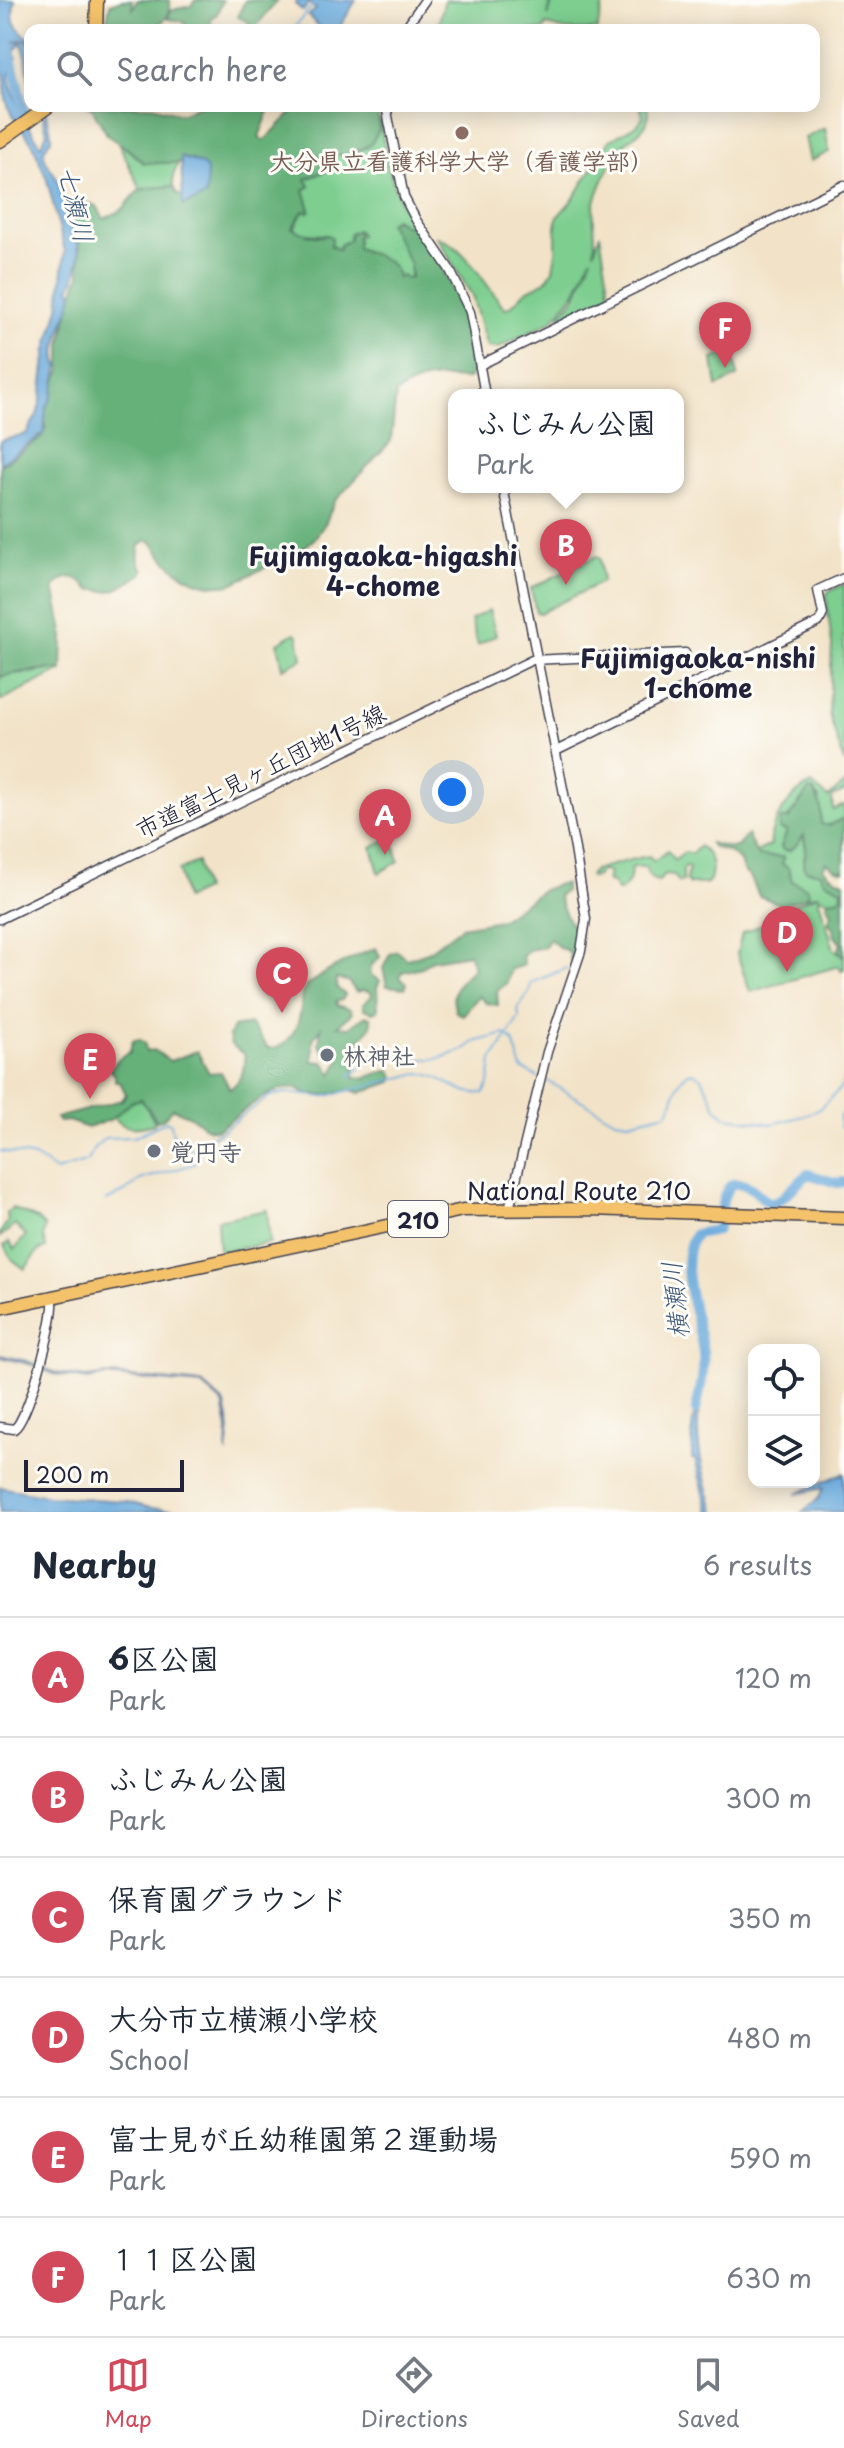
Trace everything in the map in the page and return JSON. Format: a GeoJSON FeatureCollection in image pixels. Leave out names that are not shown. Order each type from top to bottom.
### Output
{"type":"FeatureCollection","features":[{"type":"Feature","properties":{"kind":"highway"},"geometry":{"type":"LineString","coordinates":[[96,24],[97,0]]}},
{"type":"Feature","properties":{"kind":"highway"},"geometry":{"type":"LineString","coordinates":[[0,141],[41,112]]}},
{"type":"Feature","properties":{"kind":"highway","name":"National Route 210"},"geometry":{"type":"LineString","coordinates":[[0,1308],[449,1212],[509,1209],[844,1218]]}},
{"type":"Feature","properties":{"kind":"highway","name":"National Route 210"},"geometry":{"type":"LineString","coordinates":[[0,1314],[53,1302],[128,1279]]}},
{"type":"Feature","properties":{"kind":"street"},"geometry":{"type":"LineString","coordinates":[[408,24],[425,0]]}},
{"type":"Feature","properties":{"kind":"street"},"geometry":{"type":"LineString","coordinates":[[387,112],[404,197],[464,296],[472,318],[484,389]]}},
{"type":"Feature","properties":{"kind":"street"},"geometry":{"type":"LineString","coordinates":[[480,365],[844,185]]}},
{"type":"Feature","properties":{"kind":"street"},"geometry":{"type":"LineString","coordinates":[[504,493],[584,897],[585,930],[579,958],[545,1058],[509,1209]]}},
{"type":"Feature","properties":{"kind":"street"},"geometry":{"type":"LineString","coordinates":[[556,751],[819,622],[823,613],[818,590],[844,578]]}},
{"type":"Feature","properties":{"kind":"street"},"geometry":{"type":"LineString","coordinates":[[538,659],[685,653]]}},
{"type":"Feature","properties":{"kind":"street","name":"市道富士見ヶ丘団地1号線"},"geometry":{"type":"LineString","coordinates":[[0,919],[538,659]]}},
{"type":"Feature","properties":{"kind":"street"},"geometry":{"type":"LineString","coordinates":[[0,1427],[14,1429],[21,1422],[40,1366],[53,1302]]}},
{"type":"Feature","properties":{"kind":"green space"},"geometry":{"type":"Polygon","coordinates":[[[132,0],[133,9],[137,0],[170,0],[169,11],[158,24],[106,24],[110,4],[132,0]]]}},
{"type":"Feature","properties":{"kind":"green space"},"geometry":{"type":"Polygon","coordinates":[[[195,0],[223,0],[217,14],[211,18],[211,24],[185,24],[168,19],[171,10],[191,6],[195,0]]]}},
{"type":"Feature","properties":{"kind":"green space"},"geometry":{"type":"Polygon","coordinates":[[[245,0],[278,0],[258,24],[249,24],[238,17],[245,0]]]}},
{"type":"Feature","properties":{"kind":"green space"},"geometry":{"type":"Polygon","coordinates":[[[445,0],[551,0],[548,16],[553,0],[581,0],[603,5],[598,24],[439,22],[445,0]]]}},
{"type":"Feature","properties":{"kind":"green space"},"geometry":{"type":"Polygon","coordinates":[[[94,112],[269,112],[259,137],[264,141],[292,112],[378,112],[379,130],[371,144],[346,156],[329,153],[319,157],[326,171],[306,179],[310,186],[304,190],[310,210],[303,211],[292,228],[314,236],[328,235],[332,238],[331,246],[339,250],[340,245],[349,240],[350,233],[358,231],[357,248],[387,261],[398,278],[402,276],[405,279],[411,278],[410,264],[389,223],[395,219],[406,226],[413,224],[454,293],[475,371],[468,379],[421,381],[396,394],[391,441],[334,502],[326,522],[304,548],[232,584],[219,585],[185,576],[147,540],[140,545],[142,574],[119,588],[91,590],[74,578],[65,579],[54,587],[63,632],[62,671],[32,671],[0,677],[0,466],[41,438],[46,427],[43,410],[61,370],[61,344],[80,275],[74,209],[88,203],[97,206],[104,219],[122,210],[137,192],[146,188],[173,186],[177,194],[194,200],[206,195],[204,183],[207,169],[191,159],[178,163],[144,163],[108,136],[94,112]]]}},
{"type":"Feature","properties":{"kind":"green space"},"geometry":{"type":"Polygon","coordinates":[[[642,112],[648,112],[643,128],[615,155],[595,202],[594,252],[600,234],[610,294],[562,319],[560,315],[575,298],[592,257],[575,293],[552,321],[498,348],[487,347],[472,296],[437,237],[458,249],[505,308],[510,307],[526,291],[546,281],[553,270],[559,215],[574,198],[609,141],[638,124],[643,117],[642,112]]]}},
{"type":"Feature","properties":{"kind":"green space"},"geometry":{"type":"Polygon","coordinates":[[[380,119],[395,187],[413,224],[406,226],[395,218],[389,223],[410,264],[410,278],[405,279],[402,276],[398,278],[387,262],[356,248],[360,235],[357,230],[350,233],[349,240],[340,245],[340,250],[331,246],[332,238],[328,235],[303,234],[291,228],[295,227],[304,210],[310,210],[304,190],[310,186],[306,179],[326,171],[318,156],[329,153],[346,156],[368,147],[379,130],[380,119]]]}},
{"type":"Feature","properties":{"kind":"green space"},"geometry":{"type":"Polygon","coordinates":[[[825,128],[829,152],[810,161],[805,138],[825,128]]]}},
{"type":"Feature","properties":{"kind":"green space"},"geometry":{"type":"Polygon","coordinates":[[[118,142],[144,163],[178,163],[173,186],[141,190],[118,142]]]}},
{"type":"Feature","properties":{"kind":"green space"},"geometry":{"type":"Polygon","coordinates":[[[733,351],[738,376],[717,387],[713,359],[733,351]]]}},
{"type":"Feature","properties":{"kind":"green space"},"geometry":{"type":"Polygon","coordinates":[[[597,556],[602,582],[540,613],[536,612],[531,588],[597,556]]]}},
{"type":"Feature","properties":{"kind":"green space"},"geometry":{"type":"Polygon","coordinates":[[[844,584],[844,763],[829,714],[832,645],[826,596],[844,584]]]}},
{"type":"Feature","properties":{"kind":"green space"},"geometry":{"type":"Polygon","coordinates":[[[489,610],[496,635],[478,645],[471,620],[489,610]]]}},
{"type":"Feature","properties":{"kind":"green space"},"geometry":{"type":"Polygon","coordinates":[[[295,633],[302,659],[283,668],[278,643],[295,633]]]}},
{"type":"Feature","properties":{"kind":"green space"},"geometry":{"type":"Polygon","coordinates":[[[53,668],[60,671],[0,701],[0,677],[53,668]]]}},
{"type":"Feature","properties":{"kind":"green space"},"geometry":{"type":"Polygon","coordinates":[[[812,784],[828,798],[844,784],[844,792],[832,797],[833,810],[844,805],[844,818],[824,827],[821,824],[819,798],[807,793],[787,819],[787,831],[781,847],[789,851],[803,835],[804,858],[842,889],[844,895],[841,898],[828,900],[818,897],[834,949],[844,958],[844,969],[841,970],[839,966],[750,992],[737,954],[742,933],[785,914],[790,906],[820,894],[806,897],[808,893],[792,881],[788,868],[775,858],[758,856],[756,852],[771,845],[773,828],[789,801],[812,784]]]}},
{"type":"Feature","properties":{"kind":"green space"},"geometry":{"type":"Polygon","coordinates":[[[809,790],[814,791],[821,807],[821,824],[830,826],[844,818],[844,871],[826,862],[823,868],[844,882],[844,957],[838,951],[841,944],[833,934],[834,928],[828,923],[832,912],[827,905],[828,900],[841,898],[842,889],[823,880],[821,873],[806,870],[803,866],[806,850],[804,835],[793,848],[787,851],[781,847],[787,831],[779,829],[781,819],[789,819],[809,790]]]}},
{"type":"Feature","properties":{"kind":"green space"},"geometry":{"type":"Polygon","coordinates":[[[747,835],[758,856],[784,857],[782,864],[788,868],[792,881],[807,888],[809,893],[806,897],[782,905],[759,896],[740,861],[729,852],[712,847],[710,843],[737,847],[747,835]]]}},
{"type":"Feature","properties":{"kind":"green space"},"geometry":{"type":"Polygon","coordinates":[[[392,837],[399,861],[379,873],[372,847],[392,837]]]}},
{"type":"Feature","properties":{"kind":"green space"},"geometry":{"type":"Polygon","coordinates":[[[699,846],[707,853],[712,865],[710,880],[706,884],[689,884],[686,880],[689,867],[686,866],[683,881],[679,882],[674,875],[665,874],[659,881],[655,880],[645,867],[632,867],[629,882],[620,891],[613,883],[607,882],[609,872],[600,871],[597,876],[589,876],[594,870],[635,859],[649,856],[654,861],[668,851],[674,860],[683,853],[693,853],[699,846]]]}},
{"type":"Feature","properties":{"kind":"green space"},"geometry":{"type":"Polygon","coordinates":[[[197,862],[204,890],[185,899],[179,870],[197,862]]]}},
{"type":"Feature","properties":{"kind":"green space"},"geometry":{"type":"Polygon","coordinates":[[[565,884],[565,891],[558,896],[562,906],[580,934],[571,962],[569,951],[550,939],[544,947],[528,950],[522,957],[524,965],[511,969],[506,984],[497,991],[498,1005],[486,1003],[479,996],[463,1015],[456,1012],[453,998],[460,982],[474,968],[469,954],[432,960],[422,967],[402,972],[400,978],[407,983],[405,988],[387,986],[383,968],[390,954],[397,951],[407,959],[428,952],[461,927],[500,920],[543,890],[565,884]]]}},
{"type":"Feature","properties":{"kind":"green space"},"geometry":{"type":"Polygon","coordinates":[[[376,948],[380,957],[371,966],[371,975],[380,981],[377,987],[378,1010],[372,1012],[364,1009],[363,1004],[372,996],[371,992],[356,992],[348,981],[336,979],[337,988],[345,995],[342,1000],[336,1001],[337,1005],[350,1009],[352,1013],[337,1026],[349,1027],[366,1016],[371,1017],[371,1026],[358,1043],[354,1077],[364,1078],[391,1071],[394,1076],[392,1082],[360,1093],[351,1090],[310,1095],[296,1088],[280,1089],[261,1098],[217,1130],[173,1108],[157,1121],[141,1099],[131,1102],[112,1119],[88,1128],[68,1121],[59,1122],[56,1118],[122,1100],[126,1094],[109,1070],[119,1058],[130,1052],[132,1041],[139,1039],[145,1043],[146,1052],[154,1050],[170,1061],[197,1051],[209,1073],[221,1072],[230,1089],[242,1074],[245,1055],[231,1045],[229,1036],[233,1027],[250,1024],[268,1048],[282,1045],[295,1029],[304,990],[327,972],[376,948]],[[321,1028],[313,1039],[313,1061],[324,1062],[332,1074],[340,1061],[332,1046],[333,1054],[328,1057],[319,1045],[321,1028]]]}},
{"type":"Feature","properties":{"kind":"green space"},"geometry":{"type":"Polygon","coordinates":[[[141,1099],[154,1124],[127,1126],[114,1117],[130,1103],[141,1099]]]}},
{"type":"Feature","properties":{"kind":"green space"},"geometry":{"type":"Polygon","coordinates":[[[12,1208],[37,1219],[45,1227],[43,1237],[46,1248],[38,1251],[25,1269],[13,1260],[4,1246],[9,1242],[15,1249],[26,1235],[15,1225],[0,1237],[8,1221],[7,1213],[12,1208]]]}},
{"type":"Feature","properties":{"kind":"green space"},"geometry":{"type":"Polygon","coordinates":[[[267,1210],[270,1243],[219,1252],[217,1220],[267,1210]]]}},
{"type":"Feature","properties":{"kind":"water"},"geometry":{"type":"Polygon","coordinates":[[[0,0],[15,0],[15,23],[24,34],[24,40],[0,42],[0,0]]]}},
{"type":"Feature","properties":{"kind":"water"},"geometry":{"type":"Polygon","coordinates":[[[298,0],[356,0],[342,24],[317,24],[308,16],[316,9],[309,3],[303,11],[295,4],[298,0]]]}},
{"type":"Feature","properties":{"kind":"water"},"geometry":{"type":"Polygon","coordinates":[[[24,41],[24,50],[21,43],[14,51],[17,58],[9,75],[12,90],[41,145],[47,133],[42,112],[46,112],[52,138],[44,154],[59,183],[79,254],[70,289],[73,292],[71,301],[57,349],[59,365],[52,397],[46,408],[44,433],[0,464],[0,441],[26,434],[37,415],[47,350],[59,307],[65,251],[47,180],[33,144],[11,114],[6,99],[4,74],[0,69],[0,43],[24,41]]]}},
{"type":"Feature","properties":{"kind":"water"},"geometry":{"type":"Polygon","coordinates":[[[181,157],[207,169],[206,196],[183,206],[181,157]]]}},
{"type":"Feature","properties":{"kind":"water"},"geometry":{"type":"Polygon","coordinates":[[[0,1355],[27,1361],[56,1373],[86,1378],[109,1375],[203,1384],[225,1404],[230,1429],[227,1454],[228,1429],[223,1404],[202,1385],[106,1376],[87,1380],[54,1374],[0,1355]]]}},
{"type":"Feature","properties":{"kind":"water"},"geometry":{"type":"Polygon","coordinates":[[[697,1397],[702,1399],[698,1426],[700,1456],[715,1512],[709,1512],[695,1459],[692,1459],[692,1429],[697,1397]]]}},
{"type":"Feature","properties":{"kind":"water"},"geometry":{"type":"Polygon","coordinates":[[[844,1473],[844,1512],[802,1512],[818,1499],[824,1488],[796,1494],[810,1488],[820,1488],[820,1484],[844,1473]]]}},
{"type":"Feature","properties":{"kind":"water"},"geometry":{"type":"Polygon","coordinates":[[[0,1487],[48,1496],[124,1501],[151,1508],[197,1512],[0,1512],[0,1487]]]}},
{"type":"Feature","properties":{"kind":"waterway"},"geometry":{"type":"LineString","coordinates":[[297,24],[313,5]]}},
{"type":"Feature","properties":{"kind":"waterway","name":"七瀬川"},"geometry":{"type":"LineString","coordinates":[[8,29],[12,35],[8,42],[25,117]]}},
{"type":"Feature","properties":{"kind":"waterway"},"geometry":{"type":"LineString","coordinates":[[106,1201],[140,1180],[194,1164],[203,1140],[220,1132],[270,1096],[285,1093],[323,1097],[419,1073],[436,1077],[465,1091],[484,1093],[489,1084],[492,1060],[519,1018],[518,1007],[529,993],[531,983],[567,968]]}},
{"type":"Feature","properties":{"kind":"waterway"},"geometry":{"type":"LineString","coordinates":[[350,1076],[384,1050],[391,1050],[404,1059],[437,1059],[462,1051],[474,1042],[505,1034],[513,1041],[522,1069],[538,1077]]}},
{"type":"Feature","properties":{"kind":"waterway"},"geometry":{"type":"LineString","coordinates":[[544,1079],[615,1120],[629,1122],[667,1113],[682,1078],[693,1072],[702,1078],[717,1109],[727,1117],[772,1124],[819,1109],[840,1089],[844,1079]]}},
{"type":"Feature","properties":{"kind":"waterway","name":"横瀬川"},"geometry":{"type":"LineString","coordinates":[[844,1117],[844,1125]]}},
{"type":"Feature","properties":{"kind":"waterway"},"geometry":{"type":"LineString","coordinates":[[0,1151],[35,1157],[56,1171],[88,1161],[94,1148],[105,1138],[134,1137],[167,1121],[171,1124],[173,1135],[198,1152]]}},
{"type":"Feature","properties":{"kind":"waterway","name":"横瀬川"},"geometry":{"type":"LineString","coordinates":[[696,1410],[703,1360],[687,1261],[695,1234],[717,1230],[723,1200],[732,1184],[746,1185],[772,1204],[808,1174],[837,1183],[844,1182]]}},
{"type":"Feature","properties":{"kind":"place","name":"大分県立看護科学大学（看護学部）"},"geometry":{"type":"Point","coordinates":[462,133]}},
{"type":"Feature","properties":{"kind":"place","name":"１１区公園"},"geometry":{"type":"Point","coordinates":[725,368]}},
{"type":"Feature","properties":{"kind":"place","name":"ふじみん公園"},"geometry":{"type":"Point","coordinates":[566,585]}},
{"type":"Feature","properties":{"kind":"place","name":"6区公園"},"geometry":{"type":"Point","coordinates":[385,855]}},
{"type":"Feature","properties":{"kind":"place","name":"大分市立横瀬小学校"},"geometry":{"type":"Point","coordinates":[787,972]}},
{"type":"Feature","properties":{"kind":"place","name":"保育園グラウンド"},"geometry":{"type":"Point","coordinates":[282,1013]}},
{"type":"Feature","properties":{"kind":"place","name":"林神社"},"geometry":{"type":"Point","coordinates":[327,1055]}},
{"type":"Feature","properties":{"kind":"place","name":"富士見が丘幼稚園第２運動場"},"geometry":{"type":"Point","coordinates":[90,1099]}},
{"type":"Feature","properties":{"kind":"place","name":"覚円寺"},"geometry":{"type":"Point","coordinates":[154,1151]}},
{"type":"Feature","properties":{"kind":"district","name":"Fujimigaoka-higashi 4-chome"},"geometry":{"type":"Point","coordinates":[383,570]}},
{"type":"Feature","properties":{"kind":"district","name":"Fujimigaoka-nishi 1-chome"},"geometry":{"type":"Point","coordinates":[698,672]}}]}
